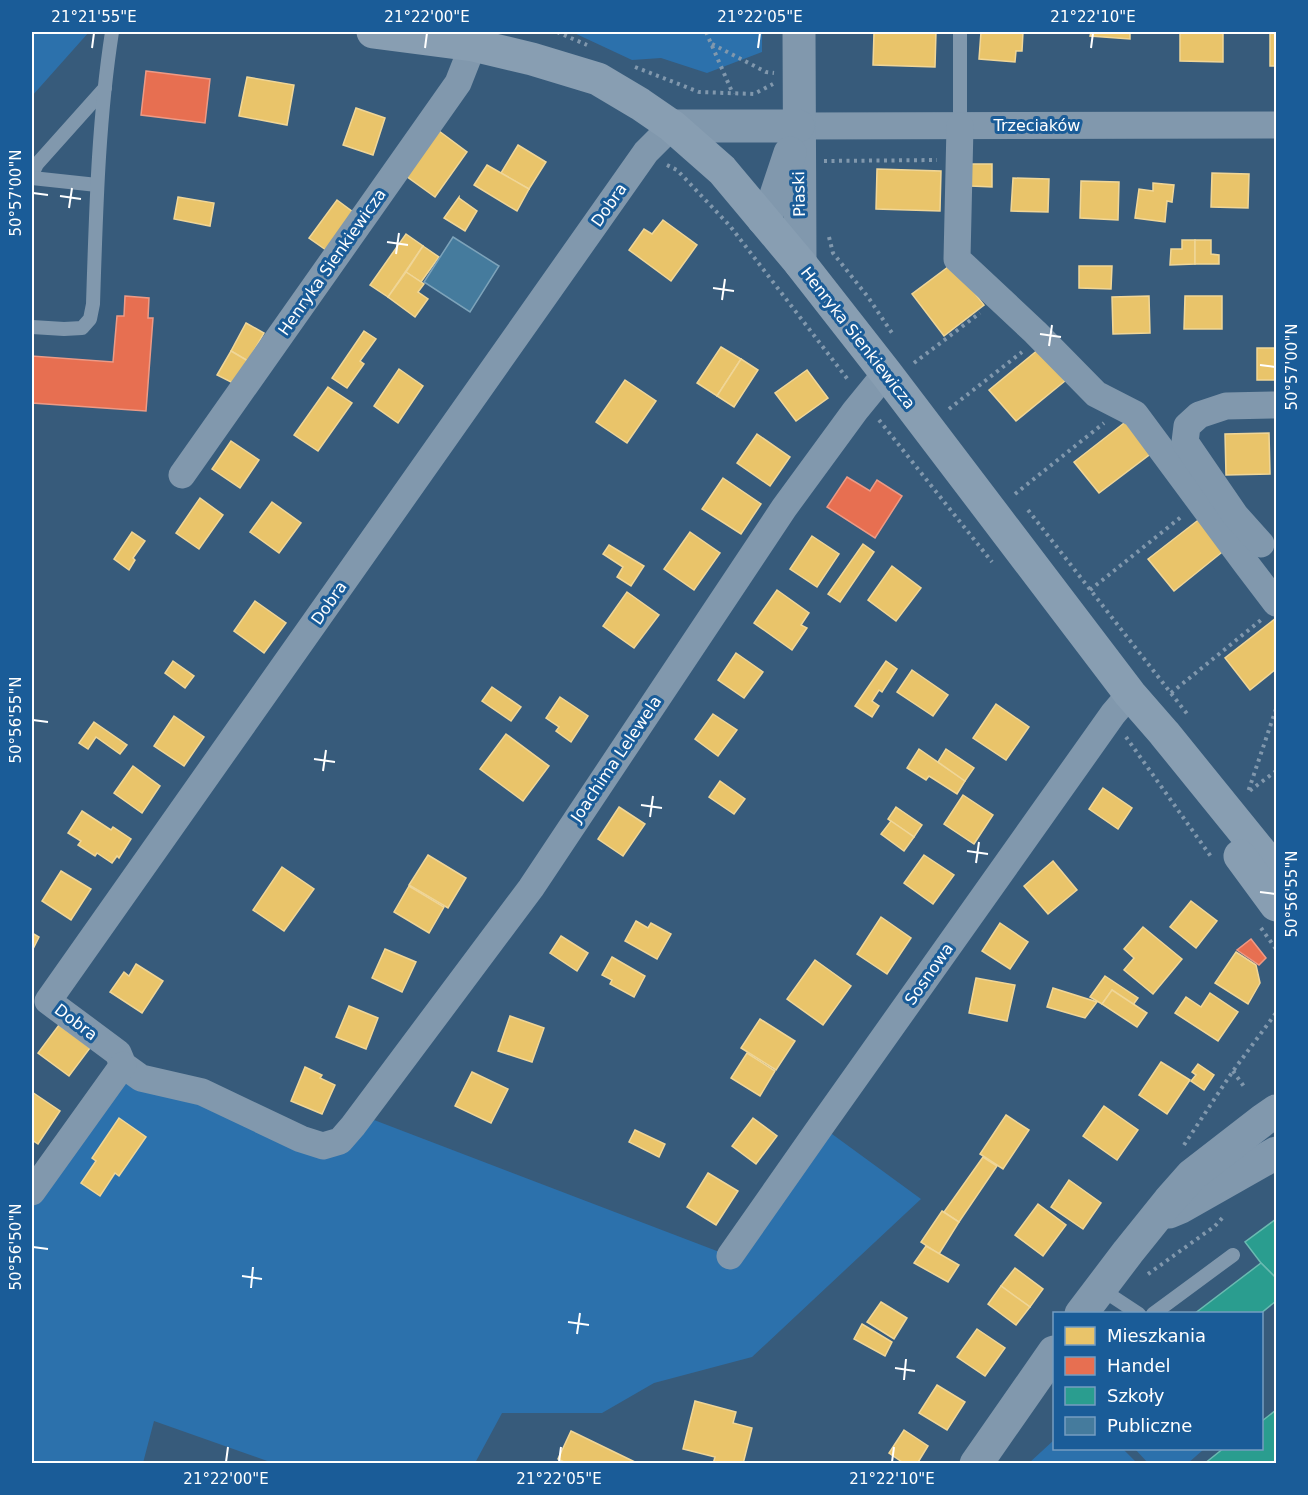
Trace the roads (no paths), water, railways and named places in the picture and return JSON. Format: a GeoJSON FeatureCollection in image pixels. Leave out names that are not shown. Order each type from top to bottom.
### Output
{"type":"FeatureCollection","features":[{"type":"Feature","properties":{"kind":"main road","name":"Henryka Sienkiewicza"},"geometry":{"type":"LineString","coordinates":[[373,32],[473,45],[532,59],[598,79],[672,126],[722,170],[800,263],[896,364],[1122,704],[1178,726],[1276,871]]}},
{"type":"Feature","properties":{"kind":"main road","name":"Henryka Sienkiewicza"},"geometry":{"type":"LineString","coordinates":[[1178,726],[1186,784],[1267,913]]}},
{"type":"Feature","properties":{"kind":"street","name":"Piaski"},"geometry":{"type":"LineString","coordinates":[[799,32],[800,263]]}},
{"type":"Feature","properties":{"kind":"street","name":"Henryka Sienkiewicza"},"geometry":{"type":"LineString","coordinates":[[182,475],[458,83],[473,45]]}},
{"type":"Feature","properties":{"kind":"street","name":"Trzeciaków"},"geometry":{"type":"LineString","coordinates":[[798,126],[1276,125]]}},
{"type":"Feature","properties":{"kind":"street"},"geometry":{"type":"LineString","coordinates":[[672,126],[798,126]]}},
{"type":"Feature","properties":{"kind":"street","name":"Dobra"},"geometry":{"type":"LineString","coordinates":[[340,1141],[323,1146],[302,1139],[202,1092],[141,1078],[123,1065],[118,1053],[48,1001],[646,152],[672,126]]}},
{"type":"Feature","properties":{"kind":"street","name":"Piaski"},"geometry":{"type":"LineString","coordinates":[[763,219],[775,198],[798,126]]}},
{"type":"Feature","properties":{"kind":"street"},"geometry":{"type":"LineString","coordinates":[[960,126],[957,259],[1041,337],[1096,394],[1135,414],[1232,544],[1272,608]]}},
{"type":"Feature","properties":{"kind":"street","name":"Joachima Lelewela"},"geometry":{"type":"LineString","coordinates":[[340,1141],[531,888],[784,508],[863,400],[896,364]]}},
{"type":"Feature","properties":{"kind":"street"},"geometry":{"type":"LineString","coordinates":[[1269,544],[1235,515],[1185,442],[1187,426],[1199,415],[1226,406],[1276,405]]}},
{"type":"Feature","properties":{"kind":"street"},"geometry":{"type":"LineString","coordinates":[[1232,544],[1269,544]]}},
{"type":"Feature","properties":{"kind":"street","name":"Sosnowa"},"geometry":{"type":"LineString","coordinates":[[730,1256],[827,1116],[1122,704]]}},
{"type":"Feature","properties":{"kind":"street"},"geometry":{"type":"LineString","coordinates":[[32,1192],[123,1065]]}},
{"type":"Feature","properties":{"kind":"street"},"geometry":{"type":"LineString","coordinates":[[1101,1301],[1156,1217],[1192,1175],[1276,1112]]}},
{"type":"Feature","properties":{"kind":"street"},"geometry":{"type":"LineString","coordinates":[[1156,1217],[1181,1208],[1276,1153]]}},
{"type":"Feature","properties":{"kind":"street"},"geometry":{"type":"LineString","coordinates":[[976,1464],[1053,1353]]}},
{"type":"Feature","properties":{"kind":"lane"},"geometry":{"type":"LineString","coordinates":[[32,327],[82,328],[90,319],[93,304],[97,185],[112,32]]}},
{"type":"Feature","properties":{"kind":"lane"},"geometry":{"type":"LineString","coordinates":[[960,32],[960,126]]}},
{"type":"Feature","properties":{"kind":"lane"},"geometry":{"type":"LineString","coordinates":[[97,185],[32,176],[37,164],[105,88]]}},
{"type":"Feature","properties":{"kind":"lane"},"geometry":{"type":"LineString","coordinates":[[1156,1312],[1233,1255]]}},
{"type":"Feature","properties":{"kind":"lane"},"geometry":{"type":"LineString","coordinates":[[1101,1301],[1133,1312]]}}]}
